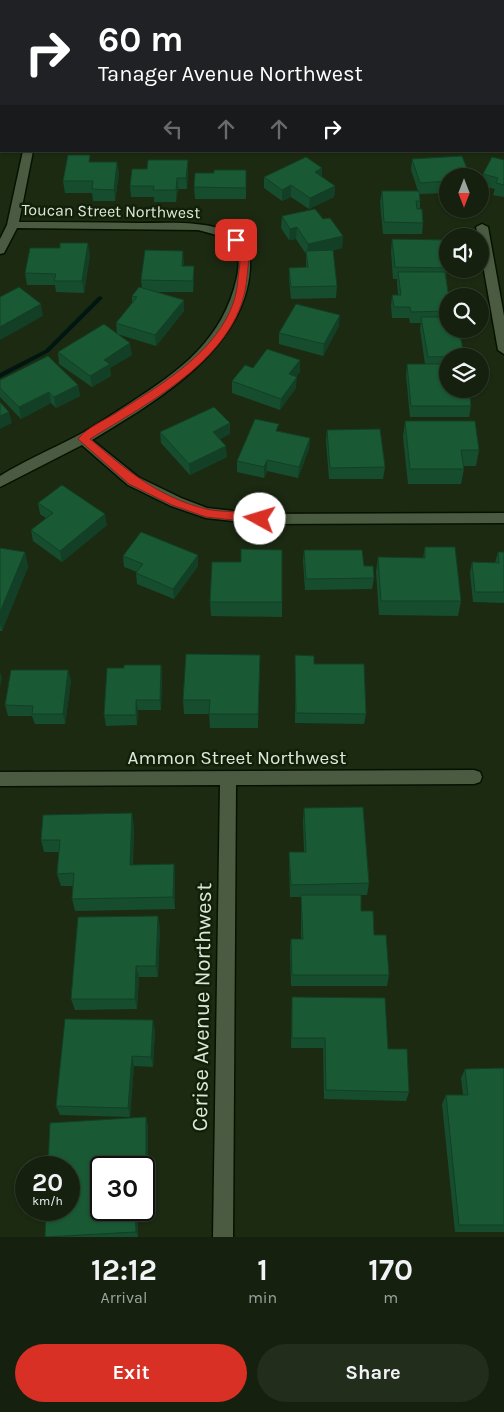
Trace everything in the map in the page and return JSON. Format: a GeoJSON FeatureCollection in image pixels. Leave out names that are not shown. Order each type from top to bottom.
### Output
{"type":"FeatureCollection","features":[{"type":"Feature","properties":{"kind":"street"},"geometry":{"type":"LineString","coordinates":[[0,250],[13,225],[28,152]]}},
{"type":"Feature","properties":{"kind":"street","name":"Toucan Street Northwest"},"geometry":{"type":"LineString","coordinates":[[13,225],[198,227],[221,232],[236,240],[245,251],[242,288],[234,311],[212,347],[175,380],[83,439]]}},
{"type":"Feature","properties":{"kind":"street"},"geometry":{"type":"LineString","coordinates":[[482,227],[504,350]]}},
{"type":"Feature","properties":{"kind":"street"},"geometry":{"type":"LineString","coordinates":[[0,482],[83,439],[133,481],[176,502],[206,513],[260,519],[504,518]]}},
{"type":"Feature","properties":{"kind":"street","name":"Ammon Street Northwest"},"geometry":{"type":"LineString","coordinates":[[0,779],[474,777]]}},
{"type":"Feature","properties":{"kind":"street","name":"Cerise Avenue Northwest"},"geometry":{"type":"LineString","coordinates":[[223,1237],[228,778]]}},
{"type":"Feature","properties":{"kind":"building"},"geometry":{"type":"Polygon","coordinates":[[[68,155],[90,155],[89,162],[117,162],[114,190],[92,189],[93,181],[63,181],[68,155]]]}},
{"type":"Feature","properties":{"kind":"building"},"geometry":{"type":"Polygon","coordinates":[[[462,156],[467,168],[439,168],[439,182],[420,183],[412,159],[462,156]]]}},
{"type":"Feature","properties":{"kind":"building"},"geometry":{"type":"Polygon","coordinates":[[[306,157],[322,168],[315,172],[335,186],[310,198],[291,185],[282,190],[264,177],[306,157]]]}},
{"type":"Feature","properties":{"kind":"building"},"geometry":{"type":"Polygon","coordinates":[[[492,157],[504,160],[504,185],[496,183],[498,178],[489,176],[489,168],[486,168],[492,157]]]}},
{"type":"Feature","properties":{"kind":"building"},"geometry":{"type":"Polygon","coordinates":[[[148,160],[188,160],[186,178],[177,178],[176,190],[153,190],[154,186],[130,186],[132,169],[147,169],[148,160]]]}},
{"type":"Feature","properties":{"kind":"building"},"geometry":{"type":"Polygon","coordinates":[[[214,170],[246,170],[246,188],[194,187],[195,173],[214,173],[214,170]]]}},
{"type":"Feature","properties":{"kind":"building"},"geometry":{"type":"Polygon","coordinates":[[[382,191],[419,191],[420,201],[416,201],[417,209],[422,209],[423,223],[384,222],[382,191]]]}},
{"type":"Feature","properties":{"kind":"building"},"geometry":{"type":"Polygon","coordinates":[[[315,209],[323,219],[330,218],[343,236],[308,244],[297,227],[290,229],[282,216],[315,209]]]}},
{"type":"Feature","properties":{"kind":"building"},"geometry":{"type":"Polygon","coordinates":[[[392,239],[439,240],[439,268],[395,267],[392,239]]]}},
{"type":"Feature","properties":{"kind":"building"},"geometry":{"type":"Polygon","coordinates":[[[60,243],[88,243],[82,281],[54,281],[56,274],[25,273],[30,248],[60,248],[60,243]]]}},
{"type":"Feature","properties":{"kind":"building"},"geometry":{"type":"Polygon","coordinates":[[[145,250],[183,251],[182,266],[194,266],[193,281],[141,280],[145,250]]]}},
{"type":"Feature","properties":{"kind":"building"},"geometry":{"type":"Polygon","coordinates":[[[333,250],[337,286],[291,287],[289,268],[308,267],[306,251],[333,250]]]}},
{"type":"Feature","properties":{"kind":"building"},"geometry":{"type":"Polygon","coordinates":[[[398,272],[439,272],[439,278],[446,278],[447,288],[439,288],[439,311],[411,312],[410,307],[394,307],[392,295],[401,295],[398,272]]]}},
{"type":"Feature","properties":{"kind":"building"},"geometry":{"type":"Polygon","coordinates":[[[19,287],[41,304],[0,327],[0,297],[19,287]]]}},
{"type":"Feature","properties":{"kind":"building"},"geometry":{"type":"Polygon","coordinates":[[[139,287],[184,300],[155,335],[116,323],[137,297],[132,296],[139,287]]]}},
{"type":"Feature","properties":{"kind":"building"},"geometry":{"type":"Polygon","coordinates":[[[296,304],[340,315],[324,344],[279,333],[296,304]]]}},
{"type":"Feature","properties":{"kind":"building"},"geometry":{"type":"Polygon","coordinates":[[[421,317],[439,317],[439,338],[461,338],[463,348],[439,348],[439,357],[428,357],[421,317]]]}},
{"type":"Feature","properties":{"kind":"building"},"geometry":{"type":"Polygon","coordinates":[[[104,324],[130,343],[104,360],[110,364],[90,376],[58,352],[104,324]]]}},
{"type":"Feature","properties":{"kind":"building"},"geometry":{"type":"Polygon","coordinates":[[[267,349],[300,360],[289,374],[297,377],[281,399],[232,381],[245,365],[253,368],[267,349]]]}},
{"type":"Feature","properties":{"kind":"building"},"geometry":{"type":"Polygon","coordinates":[[[48,356],[78,385],[54,397],[49,392],[19,407],[0,388],[0,380],[48,356]]]}},
{"type":"Feature","properties":{"kind":"building"},"geometry":{"type":"Polygon","coordinates":[[[407,364],[439,364],[439,398],[470,398],[471,406],[411,406],[407,364]]]}},
{"type":"Feature","properties":{"kind":"building"},"geometry":{"type":"Polygon","coordinates":[[[0,402],[9,412],[0,416],[0,402]]]}},
{"type":"Feature","properties":{"kind":"building"},"geometry":{"type":"Polygon","coordinates":[[[214,407],[230,423],[213,432],[226,446],[189,464],[160,432],[214,407]]]}},
{"type":"Feature","properties":{"kind":"building"},"geometry":{"type":"Polygon","coordinates":[[[255,419],[279,424],[276,431],[310,438],[299,467],[267,460],[264,467],[237,461],[255,419]]]}},
{"type":"Feature","properties":{"kind":"building"},"geometry":{"type":"Polygon","coordinates":[[[405,421],[475,421],[479,450],[461,450],[464,469],[410,469],[405,421]]]}},
{"type":"Feature","properties":{"kind":"building"},"geometry":{"type":"Polygon","coordinates":[[[380,429],[385,467],[330,468],[327,430],[380,429]]]}},
{"type":"Feature","properties":{"kind":"building"},"geometry":{"type":"Polygon","coordinates":[[[62,485],[105,514],[60,551],[31,530],[53,513],[38,503],[62,485]]]}},
{"type":"Feature","properties":{"kind":"building"},"geometry":{"type":"Polygon","coordinates":[[[141,532],[198,555],[173,589],[136,573],[143,564],[123,556],[141,532]]]}},
{"type":"Feature","properties":{"kind":"building"},"geometry":{"type":"Polygon","coordinates":[[[425,547],[455,547],[461,601],[381,601],[378,557],[425,558],[425,547]]]}},
{"type":"Feature","properties":{"kind":"building"},"geometry":{"type":"Polygon","coordinates":[[[0,548],[25,552],[0,612],[0,548]]]}},
{"type":"Feature","properties":{"kind":"building"},"geometry":{"type":"Polygon","coordinates":[[[241,549],[282,550],[282,602],[210,602],[212,562],[241,562],[241,549]]]}},
{"type":"Feature","properties":{"kind":"building"},"geometry":{"type":"Polygon","coordinates":[[[304,550],[362,550],[364,566],[373,566],[374,578],[306,579],[304,550]]]}},
{"type":"Feature","properties":{"kind":"building"},"geometry":{"type":"Polygon","coordinates":[[[498,552],[504,552],[504,592],[475,592],[472,562],[499,563],[498,552]]]}},
{"type":"Feature","properties":{"kind":"building"},"geometry":{"type":"Polygon","coordinates":[[[186,654],[260,655],[258,714],[209,714],[210,700],[183,700],[186,654]]]}},
{"type":"Feature","properties":{"kind":"building"},"geometry":{"type":"Polygon","coordinates":[[[295,655],[314,656],[314,664],[364,664],[366,714],[296,713],[295,655]]]}},
{"type":"Feature","properties":{"kind":"building"},"geometry":{"type":"Polygon","coordinates":[[[124,665],[161,665],[160,700],[136,700],[136,715],[104,715],[107,668],[124,668],[124,665]]]}},
{"type":"Feature","properties":{"kind":"building"},"geometry":{"type":"Polygon","coordinates":[[[11,670],[68,670],[63,714],[32,714],[33,706],[5,705],[11,670]]]}},
{"type":"Feature","properties":{"kind":"building"},"geometry":{"type":"Polygon","coordinates":[[[363,807],[369,883],[291,885],[289,852],[306,852],[304,808],[363,807]]]}},
{"type":"Feature","properties":{"kind":"building"},"geometry":{"type":"Polygon","coordinates":[[[132,813],[130,865],[174,864],[173,897],[72,899],[74,873],[57,874],[60,840],[41,840],[43,815],[132,813]]]}},
{"type":"Feature","properties":{"kind":"building"},"geometry":{"type":"Polygon","coordinates":[[[301,895],[361,895],[361,911],[373,911],[374,935],[386,935],[389,975],[292,975],[291,939],[303,939],[301,895]]]}},
{"type":"Feature","properties":{"kind":"building"},"geometry":{"type":"Polygon","coordinates":[[[158,916],[156,966],[136,966],[135,999],[71,999],[78,917],[158,916]]]}},
{"type":"Feature","properties":{"kind":"building"},"geometry":{"type":"Polygon","coordinates":[[[292,997],[385,998],[388,1049],[407,1049],[409,1092],[326,1090],[325,1038],[292,1038],[292,997]]]}},
{"type":"Feature","properties":{"kind":"building"},"geometry":{"type":"Polygon","coordinates":[[[65,1019],[153,1020],[151,1057],[132,1056],[128,1108],[56,1106],[65,1019]]]}},
{"type":"Feature","properties":{"kind":"building"},"geometry":{"type":"Polygon","coordinates":[[[504,1068],[504,1225],[459,1225],[446,1095],[468,1095],[465,1069],[504,1068]]]}},
{"type":"Feature","properties":{"kind":"building"},"geometry":{"type":"Polygon","coordinates":[[[146,1117],[146,1156],[90,1156],[90,1221],[136,1221],[136,1232],[45,1237],[46,1221],[80,1221],[80,1156],[49,1156],[50,1123],[146,1117]]]}},
{"type":"Feature","properties":{"kind":"waterway"},"geometry":{"type":"LineString","coordinates":[[0,376],[47,351],[100,298]]}},
{"type":"Feature","properties":{"kind":"route"},"geometry":{"type":"LineString","coordinates":[[236,240],[245,251],[246,261],[242,288],[234,311],[212,347],[175,380],[83,439],[133,481],[176,502],[206,513],[260,519]]}}]}
